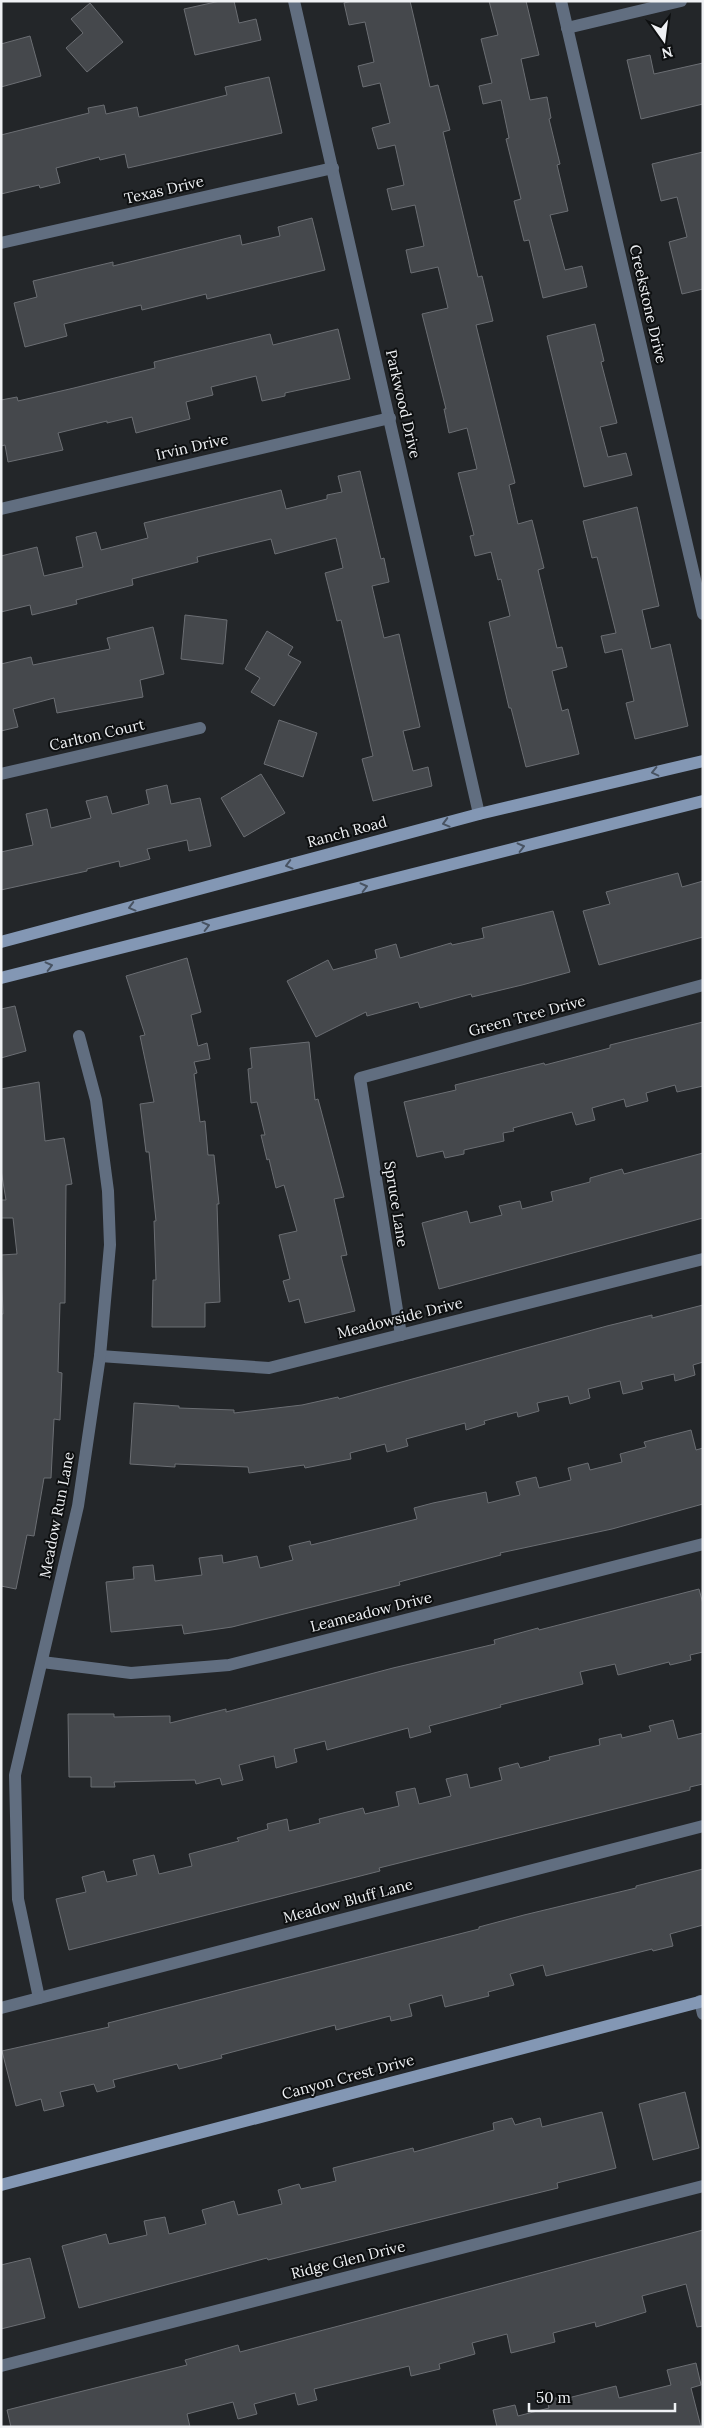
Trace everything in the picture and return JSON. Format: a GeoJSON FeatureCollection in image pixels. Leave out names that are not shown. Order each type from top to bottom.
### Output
{"type":"FeatureCollection","features":[{"type":"Feature","properties":{"kind":"main road","name":"Ranch Road"},"geometry":{"type":"LineString","coordinates":[[1,942],[479,814],[703,761]]}},
{"type":"Feature","properties":{"kind":"main road"},"geometry":{"type":"LineString","coordinates":[[1,978],[703,801]]}},
{"type":"Feature","properties":{"kind":"main road","name":"Canyon Crest Drive"},"geometry":{"type":"LineString","coordinates":[[1,2185],[702,2005]]}},
{"type":"Feature","properties":{"kind":"street","name":"Parkwood Drive"},"geometry":{"type":"LineString","coordinates":[[294,1],[479,814]]}},
{"type":"Feature","properties":{"kind":"street","name":"Creekstone Drive"},"geometry":{"type":"LineString","coordinates":[[561,1],[703,614]]}},
{"type":"Feature","properties":{"kind":"street"},"geometry":{"type":"LineString","coordinates":[[567,28],[681,1]]}},
{"type":"Feature","properties":{"kind":"street","name":"Texas Drive"},"geometry":{"type":"LineString","coordinates":[[1,243],[333,168]]}},
{"type":"Feature","properties":{"kind":"street","name":"Irvin Drive"},"geometry":{"type":"LineString","coordinates":[[1,509],[390,418]]}},
{"type":"Feature","properties":{"kind":"street","name":"Carlton Court"},"geometry":{"type":"LineString","coordinates":[[1,774],[200,728]]}},
{"type":"Feature","properties":{"kind":"street","name":"Green Tree Drive"},"geometry":{"type":"LineString","coordinates":[[360,1078],[703,985]]}},
{"type":"Feature","properties":{"kind":"street","name":"Meadow Run Lane"},"geometry":{"type":"LineString","coordinates":[[39,1998],[18,1899],[15,1775],[78,1506],[100,1356],[110,1245],[108,1191],[96,1100],[79,1036]]}},
{"type":"Feature","properties":{"kind":"street","name":"Spruce Lane"},"geometry":{"type":"LineString","coordinates":[[360,1078],[400,1335]]}},
{"type":"Feature","properties":{"kind":"street","name":"Meadowside Drive"},"geometry":{"type":"LineString","coordinates":[[100,1356],[268,1368],[703,1259]]}},
{"type":"Feature","properties":{"kind":"street","name":"Leameadow Drive"},"geometry":{"type":"LineString","coordinates":[[42,1662],[131,1673],[229,1666],[703,1544]]}},
{"type":"Feature","properties":{"kind":"street","name":"Meadow Bluff Lane"},"geometry":{"type":"LineString","coordinates":[[1,2008],[703,1826]]}},
{"type":"Feature","properties":{"kind":"street","name":"Ridge Glen Drive"},"geometry":{"type":"LineString","coordinates":[[1,2366],[703,2186]]}},
{"type":"Feature","properties":{"kind":"building"},"geometry":{"type":"Polygon","coordinates":[[[220,1],[234,1],[239,23],[256,19],[261,40],[195,55],[184,9],[220,1]]]}},
{"type":"Feature","properties":{"kind":"building"},"geometry":{"type":"Polygon","coordinates":[[[352,1],[410,1],[430,87],[438,85],[450,130],[443,132],[478,277],[482,276],[493,321],[476,325],[515,483],[509,485],[518,524],[532,520],[544,568],[538,570],[557,648],[562,647],[567,667],[552,671],[562,711],[568,709],[579,754],[526,767],[511,708],[509,708],[489,622],[510,616],[501,579],[498,580],[491,552],[475,556],[470,536],[474,535],[458,473],[477,469],[467,428],[449,433],[444,409],[446,409],[422,314],[448,308],[438,267],[411,273],[406,250],[424,246],[415,205],[392,210],[387,189],[404,185],[395,145],[378,149],[372,128],[390,123],[380,83],[363,87],[358,66],[374,62],[365,22],[349,25],[344,3],[352,1]]]}},
{"type":"Feature","properties":{"kind":"building"},"geometry":{"type":"Polygon","coordinates":[[[489,1],[526,1],[539,55],[521,59],[530,100],[547,97],[551,118],[549,119],[560,164],[557,165],[568,211],[550,215],[565,270],[582,266],[587,287],[543,298],[529,240],[524,241],[514,201],[521,199],[506,139],[509,138],[501,100],[483,104],[479,86],[492,83],[481,39],[498,35],[489,1]]]}},
{"type":"Feature","properties":{"kind":"building"},"geometry":{"type":"Polygon","coordinates":[[[90,3],[123,42],[87,72],[66,48],[83,33],[71,19],[90,3]]]}},
{"type":"Feature","properties":{"kind":"building"},"geometry":{"type":"Polygon","coordinates":[[[30,36],[41,76],[1,87],[1,44],[30,36]]]}},
{"type":"Feature","properties":{"kind":"building"},"geometry":{"type":"Polygon","coordinates":[[[650,55],[654,74],[703,63],[703,104],[641,119],[627,60],[650,55]]]}},
{"type":"Feature","properties":{"kind":"building"},"geometry":{"type":"Polygon","coordinates":[[[269,77],[282,133],[128,168],[125,154],[100,160],[99,157],[56,168],[60,183],[40,188],[39,185],[1,194],[1,135],[89,113],[88,108],[104,105],[106,114],[137,107],[139,117],[227,95],[225,87],[269,77]]]}},
{"type":"Feature","properties":{"kind":"building"},"geometry":{"type":"Polygon","coordinates":[[[703,152],[703,289],[682,294],[669,242],[687,237],[677,197],[661,201],[652,164],[703,152]]]}},
{"type":"Feature","properties":{"kind":"building"},"geometry":{"type":"Polygon","coordinates":[[[312,218],[325,270],[207,299],[206,294],[142,310],[141,305],[64,324],[67,336],[25,347],[14,303],[37,297],[33,281],[113,262],[113,266],[240,235],[242,245],[280,236],[278,227],[312,218]]]}},
{"type":"Feature","properties":{"kind":"building"},"geometry":{"type":"Polygon","coordinates":[[[595,324],[604,361],[601,362],[617,423],[600,427],[608,457],[626,453],[632,475],[584,487],[547,336],[595,324]]]}},
{"type":"Feature","properties":{"kind":"building"},"geometry":{"type":"Polygon","coordinates":[[[338,329],[350,379],[285,393],[285,396],[262,401],[256,376],[211,387],[213,395],[186,402],[190,419],[136,433],[132,417],[107,423],[107,421],[58,433],[63,450],[8,462],[5,445],[1,446],[1,400],[17,397],[18,401],[74,388],[155,368],[154,362],[270,334],[273,345],[338,329]]]}},
{"type":"Feature","properties":{"kind":"building"},"geometry":{"type":"Polygon","coordinates":[[[360,471],[381,559],[384,558],[389,582],[372,586],[384,638],[399,634],[420,727],[403,731],[413,771],[428,767],[432,786],[373,801],[362,759],[373,756],[341,620],[337,621],[325,573],[343,568],[336,538],[275,554],[271,539],[197,557],[198,562],[132,579],[133,585],[76,600],[77,604],[32,615],[30,605],[1,612],[1,556],[37,547],[44,576],[83,567],[76,537],[96,532],[101,550],[148,538],[144,523],[281,490],[286,509],[327,499],[327,495],[342,492],[338,476],[360,471]]]}},
{"type":"Feature","properties":{"kind":"building"},"geometry":{"type":"Polygon","coordinates":[[[637,507],[659,606],[642,610],[651,649],[670,644],[688,726],[635,739],[626,703],[634,701],[622,649],[605,653],[601,636],[616,633],[597,557],[592,558],[583,521],[637,507]]]}},
{"type":"Feature","properties":{"kind":"building"},"geometry":{"type":"Polygon","coordinates":[[[185,615],[227,620],[223,664],[181,659],[185,615]]]}},
{"type":"Feature","properties":{"kind":"building"},"geometry":{"type":"Polygon","coordinates":[[[153,627],[164,674],[140,680],[143,697],[57,713],[54,698],[13,709],[18,727],[1,731],[1,664],[31,657],[33,665],[110,649],[107,638],[153,627]]]}},
{"type":"Feature","properties":{"kind":"building"},"geometry":{"type":"Polygon","coordinates":[[[267,631],[293,647],[288,655],[301,662],[274,706],[251,692],[260,678],[245,669],[267,631]]]}},
{"type":"Feature","properties":{"kind":"building"},"geometry":{"type":"Polygon","coordinates":[[[279,720],[317,733],[303,777],[264,764],[279,720]]]}},
{"type":"Feature","properties":{"kind":"building"},"geometry":{"type":"Polygon","coordinates":[[[261,774],[285,813],[244,837],[221,798],[261,774]]]}},
{"type":"Feature","properties":{"kind":"building"},"geometry":{"type":"Polygon","coordinates":[[[167,785],[171,804],[200,798],[211,846],[189,851],[187,840],[147,849],[150,859],[120,867],[119,861],[87,869],[87,871],[1,890],[1,852],[33,845],[26,814],[47,809],[51,828],[91,818],[86,801],[107,796],[112,814],[149,804],[146,790],[167,785]]]}},
{"type":"Feature","properties":{"kind":"building"},"geometry":{"type":"Polygon","coordinates":[[[678,873],[682,887],[703,881],[703,937],[599,965],[583,911],[610,904],[606,892],[678,873]]]}},
{"type":"Feature","properties":{"kind":"building"},"geometry":{"type":"Polygon","coordinates":[[[553,911],[570,972],[522,985],[472,997],[471,994],[420,1008],[418,1002],[367,1016],[366,1012],[316,1037],[287,981],[328,960],[333,970],[377,958],[375,950],[396,944],[400,958],[451,943],[452,945],[484,938],[482,928],[553,911]]]}},
{"type":"Feature","properties":{"kind":"building"},"geometry":{"type":"Polygon","coordinates":[[[187,958],[201,1012],[191,1015],[198,1046],[207,1043],[210,1059],[194,1062],[197,1073],[194,1074],[200,1122],[205,1121],[208,1155],[214,1155],[219,1204],[217,1204],[220,1302],[205,1303],[205,1327],[152,1327],[153,1280],[156,1280],[154,1221],[156,1221],[149,1152],[146,1152],[140,1104],[154,1102],[140,1036],[145,1035],[126,976],[187,958]]]}},
{"type":"Feature","properties":{"kind":"building"},"geometry":{"type":"Polygon","coordinates":[[[15,1006],[26,1051],[1,1058],[1,1009],[15,1006]]]}},
{"type":"Feature","properties":{"kind":"building"},"geometry":{"type":"Polygon","coordinates":[[[703,1022],[703,1086],[677,1092],[675,1085],[646,1093],[648,1101],[626,1107],[624,1099],[592,1108],[595,1120],[576,1125],[572,1112],[513,1128],[514,1131],[503,1133],[504,1141],[464,1150],[464,1154],[445,1158],[443,1151],[417,1157],[404,1102],[456,1090],[455,1085],[544,1063],[545,1065],[610,1048],[610,1045],[703,1022]]]}},
{"type":"Feature","properties":{"kind":"building"},"geometry":{"type":"Polygon","coordinates":[[[309,1042],[315,1100],[318,1099],[344,1197],[334,1199],[347,1255],[341,1256],[355,1311],[305,1323],[299,1299],[289,1302],[283,1281],[290,1279],[279,1235],[297,1231],[284,1185],[276,1188],[269,1159],[267,1160],[261,1135],[265,1135],[257,1102],[251,1103],[248,1069],[252,1068],[250,1048],[309,1042]]]}},
{"type":"Feature","properties":{"kind":"building"},"geometry":{"type":"Polygon","coordinates":[[[39,1082],[45,1141],[64,1138],[72,1184],[66,1185],[65,1303],[60,1303],[58,1372],[62,1373],[60,1420],[54,1419],[51,1478],[44,1478],[34,1536],[27,1535],[16,1589],[1,1586],[1,1314],[3,1314],[1,1255],[17,1254],[13,1218],[1,1218],[1,1200],[6,1200],[1,1170],[1,1089],[39,1082]]]}},
{"type":"Feature","properties":{"kind":"building"},"geometry":{"type":"Polygon","coordinates":[[[703,1153],[703,1218],[439,1289],[422,1223],[467,1211],[470,1223],[502,1215],[499,1206],[520,1201],[522,1209],[553,1201],[551,1192],[590,1182],[590,1178],[622,1169],[624,1174],[703,1153]]]}},
{"type":"Feature","properties":{"kind":"building"},"geometry":{"type":"Polygon","coordinates":[[[703,1305],[703,1362],[693,1365],[695,1375],[675,1381],[674,1374],[641,1382],[643,1389],[623,1394],[620,1381],[588,1389],[590,1398],[570,1404],[568,1396],[537,1403],[539,1411],[518,1417],[517,1412],[484,1421],[485,1424],[466,1430],[465,1423],[406,1439],[408,1446],[387,1452],[385,1444],[350,1453],[351,1459],[305,1468],[304,1465],[249,1473],[248,1467],[175,1464],[175,1467],[130,1464],[134,1403],[179,1406],[179,1408],[234,1410],[234,1413],[302,1405],[338,1397],[339,1399],[607,1326],[652,1315],[652,1318],[703,1305]]]}},
{"type":"Feature","properties":{"kind":"building"},"geometry":{"type":"Polygon","coordinates":[[[691,1430],[696,1450],[703,1448],[703,1504],[612,1529],[500,1553],[501,1555],[399,1582],[400,1585],[232,1627],[184,1634],[182,1625],[111,1632],[106,1582],[134,1579],[133,1567],[153,1565],[155,1581],[202,1575],[199,1558],[222,1555],[223,1563],[257,1556],[260,1568],[293,1560],[289,1546],[310,1541],[311,1545],[417,1519],[414,1508],[433,1503],[486,1492],[488,1503],[520,1495],[516,1482],[536,1477],[539,1488],[571,1480],[568,1468],[588,1463],[590,1470],[622,1462],[620,1454],[646,1447],[644,1442],[691,1430]]]}},
{"type":"Feature","properties":{"kind":"building"},"geometry":{"type":"Polygon","coordinates":[[[699,1589],[703,1604],[703,1652],[690,1655],[691,1660],[670,1665],[669,1662],[618,1675],[615,1664],[580,1672],[583,1684],[500,1705],[501,1707],[429,1726],[431,1732],[410,1738],[408,1728],[327,1750],[325,1741],[294,1749],[297,1762],[276,1768],[274,1756],[239,1765],[243,1780],[222,1785],[220,1778],[196,1784],[195,1780],[114,1782],[115,1787],[91,1787],[91,1777],[69,1777],[68,1714],[114,1714],[114,1717],[170,1716],[170,1723],[226,1709],[226,1712],[393,1668],[495,1644],[494,1640],[538,1628],[539,1630],[699,1589]]]}},
{"type":"Feature","properties":{"kind":"building"},"geometry":{"type":"Polygon","coordinates":[[[673,1720],[678,1739],[703,1733],[703,1784],[690,1787],[690,1790],[379,1868],[380,1871],[69,1950],[56,1899],[86,1892],[82,1877],[104,1871],[107,1882],[137,1875],[133,1860],[154,1855],[159,1874],[192,1866],[189,1854],[239,1841],[237,1838],[268,1829],[267,1824],[287,1819],[289,1831],[320,1823],[319,1819],[363,1808],[365,1814],[399,1806],[396,1792],[415,1788],[419,1804],[451,1796],[446,1779],[467,1774],[470,1788],[502,1780],[499,1768],[518,1763],[520,1768],[550,1760],[549,1757],[600,1745],[599,1739],[621,1734],[622,1738],[651,1731],[649,1726],[673,1720]]]}},
{"type":"Feature","properties":{"kind":"building"},"geometry":{"type":"Polygon","coordinates":[[[703,1869],[703,1925],[670,1934],[673,1946],[653,1951],[652,1949],[546,1976],[543,1965],[510,1974],[514,1985],[488,1992],[489,1996],[445,2007],[442,1995],[409,2004],[412,2016],[391,2021],[390,2016],[336,2030],[335,2025],[221,2055],[222,2058],[179,2069],[177,2064],[113,2080],[115,2087],[97,2092],[94,2084],[60,2092],[64,2106],[44,2111],[41,2099],[16,2106],[2,2051],[109,2027],[108,2023],[479,1929],[479,1927],[636,1888],[636,1886],[703,1869]]]}},
{"type":"Feature","properties":{"kind":"building"},"geometry":{"type":"Polygon","coordinates":[[[685,2092],[699,2148],[653,2160],[639,2104],[685,2092]]]}},
{"type":"Feature","properties":{"kind":"building"},"geometry":{"type":"Polygon","coordinates":[[[602,2112],[616,2168],[557,2183],[558,2188],[268,2260],[267,2258],[79,2308],[62,2246],[106,2234],[109,2244],[147,2235],[144,2221],[165,2217],[169,2234],[206,2224],[202,2210],[234,2201],[238,2215],[282,2204],[278,2190],[299,2184],[301,2189],[336,2181],[333,2168],[413,2148],[414,2152],[494,2130],[493,2123],[512,2118],[515,2125],[540,2118],[542,2127],[602,2112]]]}},
{"type":"Feature","properties":{"kind":"building"},"geometry":{"type":"Polygon","coordinates":[[[703,2230],[703,2326],[697,2327],[686,2284],[642,2296],[646,2312],[596,2327],[595,2322],[553,2333],[555,2342],[511,2353],[507,2334],[472,2343],[475,2354],[439,2364],[440,2369],[411,2376],[409,2366],[314,2389],[317,2400],[298,2405],[295,2393],[254,2404],[257,2414],[238,2419],[233,2402],[187,2414],[190,2427],[11,2427],[7,2410],[187,2365],[185,2360],[238,2345],[240,2352],[703,2230]]]}},
{"type":"Feature","properties":{"kind":"building"},"geometry":{"type":"Polygon","coordinates":[[[30,2258],[45,2318],[1,2329],[1,2265],[30,2258]]]}},
{"type":"Feature","properties":{"kind":"building"},"geometry":{"type":"Polygon","coordinates":[[[696,2363],[701,2385],[691,2388],[701,2427],[497,2427],[493,2410],[515,2405],[518,2416],[549,2408],[547,2400],[568,2395],[568,2398],[616,2386],[619,2398],[671,2385],[667,2370],[696,2363]]]}}]}
